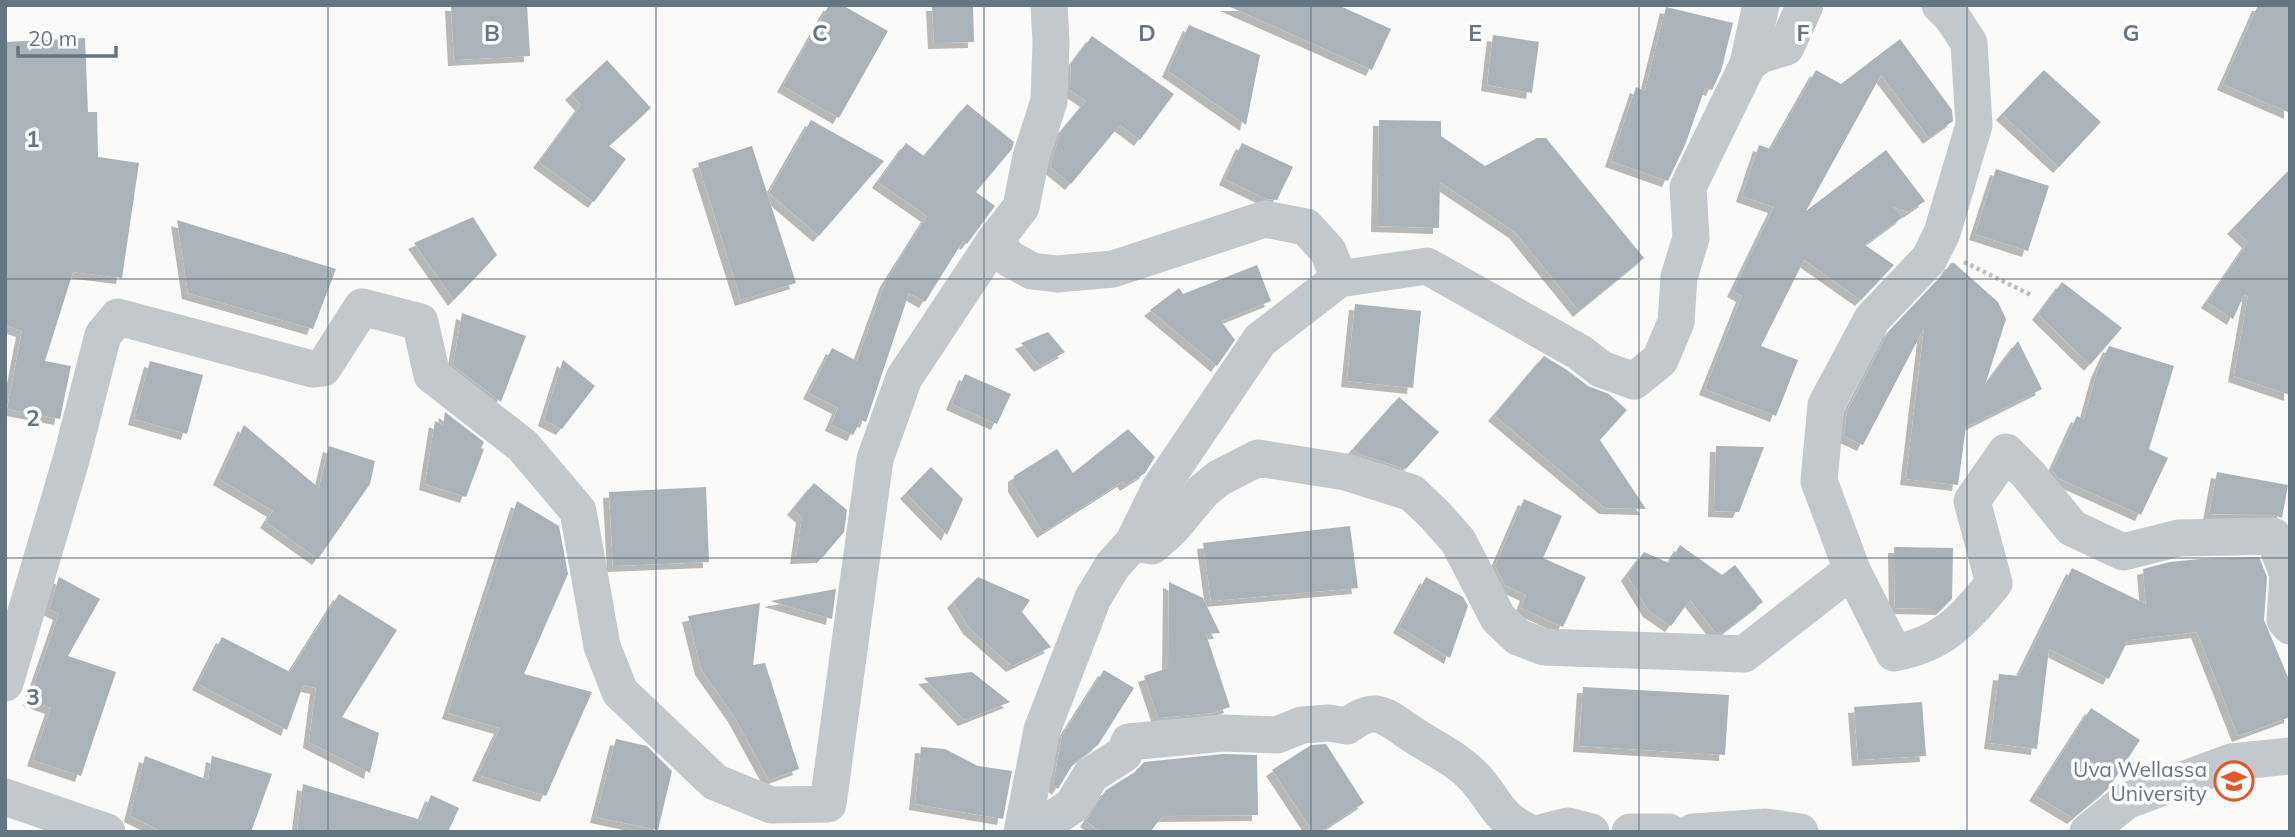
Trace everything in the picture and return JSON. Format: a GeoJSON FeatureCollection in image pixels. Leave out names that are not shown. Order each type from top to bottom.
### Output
{"type":"FeatureCollection","features":[{"type":"Feature","properties":{"kind":"street"},"geometry":{"type":"LineString","coordinates":[[5,683],[71,460],[103,335],[118,317],[312,369],[323,368],[362,307],[420,322],[432,375],[523,446],[578,511],[602,646],[620,692],[715,782],[771,805],[828,804],[875,459],[904,378],[1021,206],[1031,158],[1049,102],[1049,5]]}},
{"type":"Feature","properties":{"kind":"street"},"geometry":{"type":"LineString","coordinates":[[1022,832],[1042,730],[1093,598],[1113,565],[1133,543],[1160,488],[1260,340],[1339,279],[1427,266],[1579,352],[1601,369],[1634,381],[1660,360],[1676,322],[1679,277],[1691,238],[1688,187],[1748,64],[1761,5]]}},
{"type":"Feature","properties":{"kind":"street"},"geometry":{"type":"LineString","coordinates":[[1748,64],[1760,55],[1786,47],[1805,5]]}},
{"type":"Feature","properties":{"kind":"street"},"geometry":{"type":"LineString","coordinates":[[1940,5],[1952,17],[1969,43],[1974,125],[1942,233],[1929,259],[1872,319],[1826,405],[1819,481],[1852,570],[1894,653],[1920,649],[1962,622],[1994,583],[1972,501],[2006,452],[2028,474],[2071,528],[2123,552],[2179,538],[2273,536],[2288,574],[2285,620],[2290,626]]}},
{"type":"Feature","properties":{"kind":"street"},"geometry":{"type":"LineString","coordinates":[[994,242],[1010,259],[1032,271],[1069,273],[1113,269],[1265,219],[1306,227],[1328,251],[1339,279]]}},
{"type":"Feature","properties":{"kind":"street"},"geometry":{"type":"LineString","coordinates":[[1133,543],[1152,546],[1171,529],[1203,491],[1219,478],[1258,458],[1346,472],[1412,493],[1436,515],[1458,541],[1499,618],[1518,637],[1544,648],[1744,654],[1852,570]]}},
{"type":"Feature","properties":{"kind":"street"},"geometry":{"type":"LineString","coordinates":[[1032,832],[1072,806],[1091,775],[1124,754],[1129,742],[1223,733],[1277,735],[1302,724],[1329,723],[1347,726],[1357,719],[1377,714],[1399,724],[1454,758],[1476,779],[1503,817],[1528,832]]}},
{"type":"Feature","properties":{"kind":"street"},"geometry":{"type":"LineString","coordinates":[[2088,832],[2126,801],[2231,762],[2290,756]]}},
{"type":"Feature","properties":{"kind":"street"},"geometry":{"type":"LineString","coordinates":[[5,797],[107,832]]}},
{"type":"Feature","properties":{"kind":"street"},"geometry":{"type":"LineString","coordinates":[[1544,832],[1568,826],[1591,832]]}},
{"type":"Feature","properties":{"kind":"street"},"geometry":{"type":"LineString","coordinates":[[1693,832],[1766,827],[1800,832]]}},
{"type":"Feature","properties":{"kind":"street"},"geometry":{"type":"LineString","coordinates":[[1630,832],[1669,832]]}},
{"type":"Feature","properties":{"kind":"path"},"geometry":{"type":"LineString","coordinates":[[1935,247],[2033,296]]}},
{"type":"Feature","properties":{"kind":"building"},"geometry":{"type":"Polygon","coordinates":[[[451,5],[527,5],[530,56],[454,60],[451,5]]]}},
{"type":"Feature","properties":{"kind":"building"},"geometry":{"type":"Polygon","coordinates":[[[829,5],[842,5],[888,31],[839,118],[783,86],[829,5]]]}},
{"type":"Feature","properties":{"kind":"building"},"geometry":{"type":"Polygon","coordinates":[[[932,5],[973,5],[974,42],[934,43],[932,5]]]}},
{"type":"Feature","properties":{"kind":"building"},"geometry":{"type":"Polygon","coordinates":[[[1226,5],[1338,5],[1391,29],[1372,70],[1226,5]]]}},
{"type":"Feature","properties":{"kind":"building"},"geometry":{"type":"Polygon","coordinates":[[[2258,5],[2290,5],[2290,113],[2223,84],[2258,5]]]}},
{"type":"Feature","properties":{"kind":"building"},"geometry":{"type":"Polygon","coordinates":[[[1666,7],[1733,23],[1721,71],[1712,90],[1705,88],[1685,145],[1668,181],[1611,161],[1636,87],[1645,91],[1666,7]]]}},
{"type":"Feature","properties":{"kind":"building"},"geometry":{"type":"Polygon","coordinates":[[[1189,25],[1260,55],[1246,125],[1168,71],[1189,25]]]}},
{"type":"Feature","properties":{"kind":"building"},"geometry":{"type":"Polygon","coordinates":[[[1493,35],[1539,42],[1532,93],[1487,85],[1493,35]]]}},
{"type":"Feature","properties":{"kind":"building"},"geometry":{"type":"Polygon","coordinates":[[[1092,36],[1174,94],[1140,140],[1120,125],[1071,184],[1050,167],[1061,131],[1086,101],[1070,90],[1071,64],[1092,36]]]}},
{"type":"Feature","properties":{"kind":"building"},"geometry":{"type":"Polygon","coordinates":[[[85,38],[88,112],[97,112],[98,157],[139,163],[122,278],[73,272],[45,361],[71,366],[60,419],[7,409],[22,331],[5,325],[5,42],[85,38]]]}},
{"type":"Feature","properties":{"kind":"building"},"geometry":{"type":"Polygon","coordinates":[[[1900,39],[1952,110],[1953,121],[1929,138],[1881,75],[1806,211],[1886,150],[1925,201],[1909,212],[1893,207],[1903,217],[1865,245],[1894,265],[1861,300],[1804,260],[1761,346],[1798,360],[1776,416],[1705,389],[1742,296],[1733,291],[1774,207],[1742,196],[1759,145],[1771,149],[1816,70],[1841,84],[1900,39]]]}},
{"type":"Feature","properties":{"kind":"building"},"geometry":{"type":"Polygon","coordinates":[[[607,60],[651,108],[609,146],[626,159],[594,202],[539,162],[581,105],[571,94],[607,60]]]}},
{"type":"Feature","properties":{"kind":"building"},"geometry":{"type":"Polygon","coordinates":[[[2044,70],[2101,122],[2059,167],[2002,114],[2044,70]]]}},
{"type":"Feature","properties":{"kind":"building"},"geometry":{"type":"Polygon","coordinates":[[[967,104],[1014,142],[1012,149],[976,192],[995,206],[967,244],[963,241],[925,302],[909,293],[866,422],[861,420],[853,435],[831,425],[838,408],[809,393],[832,348],[857,361],[886,281],[927,216],[878,182],[906,143],[924,156],[967,104]]]}},
{"type":"Feature","properties":{"kind":"building"},"geometry":{"type":"Polygon","coordinates":[[[811,120],[884,161],[819,236],[769,193],[811,120]]]}},
{"type":"Feature","properties":{"kind":"building"},"geometry":{"type":"Polygon","coordinates":[[[1379,120],[1441,121],[1441,136],[1485,166],[1537,138],[1546,138],[1644,258],[1579,311],[1515,232],[1440,182],[1439,228],[1377,226],[1379,120]]]}},
{"type":"Feature","properties":{"kind":"building"},"geometry":{"type":"Polygon","coordinates":[[[1242,143],[1293,167],[1277,200],[1266,199],[1225,179],[1242,143]]]}},
{"type":"Feature","properties":{"kind":"building"},"geometry":{"type":"Polygon","coordinates":[[[752,146],[796,283],[741,300],[698,163],[752,146]]]}},
{"type":"Feature","properties":{"kind":"building"},"geometry":{"type":"Polygon","coordinates":[[[1996,169],[2049,186],[2028,251],[1975,234],[1996,169]]]}},
{"type":"Feature","properties":{"kind":"building"},"geometry":{"type":"Polygon","coordinates":[[[2290,169],[2290,395],[2234,376],[2248,296],[2244,295],[2233,319],[2207,302],[2248,242],[2233,228],[2290,169]]]}},
{"type":"Feature","properties":{"kind":"building"},"geometry":{"type":"Polygon","coordinates":[[[473,217],[497,255],[454,300],[414,243],[473,217]]]}},
{"type":"Feature","properties":{"kind":"building"},"geometry":{"type":"Polygon","coordinates":[[[177,220],[336,269],[313,329],[188,293],[177,220]]]}},
{"type":"Feature","properties":{"kind":"building"},"geometry":{"type":"Polygon","coordinates":[[[1951,263],[1998,302],[2006,319],[1985,385],[2018,341],[2042,389],[1966,427],[1958,485],[1906,479],[1924,328],[1863,445],[1844,436],[1847,411],[1889,331],[1951,263]]]}},
{"type":"Feature","properties":{"kind":"building"},"geometry":{"type":"Polygon","coordinates":[[[1257,265],[1271,301],[1221,321],[1235,340],[1217,366],[1150,310],[1179,288],[1183,294],[1257,265]]]}},
{"type":"Feature","properties":{"kind":"building"},"geometry":{"type":"Polygon","coordinates":[[[2062,282],[2122,328],[2090,365],[2038,314],[2062,282]]]}},
{"type":"Feature","properties":{"kind":"building"},"geometry":{"type":"Polygon","coordinates":[[[1355,304],[1421,311],[1413,388],[1347,381],[1355,304]]]}},
{"type":"Feature","properties":{"kind":"building"},"geometry":{"type":"Polygon","coordinates":[[[462,313],[526,336],[501,402],[453,365],[462,313]]]}},
{"type":"Feature","properties":{"kind":"building"},"geometry":{"type":"Polygon","coordinates":[[[1048,332],[1065,352],[1040,366],[1021,343],[1048,332]]]}},
{"type":"Feature","properties":{"kind":"building"},"geometry":{"type":"Polygon","coordinates":[[[2109,346],[2174,366],[2149,449],[2168,458],[2141,515],[2058,478],[2052,470],[2077,416],[2084,419],[2097,372],[2109,346]]]}},
{"type":"Feature","properties":{"kind":"building"},"geometry":{"type":"Polygon","coordinates":[[[1544,356],[1588,386],[1609,394],[1627,410],[1600,440],[1646,509],[1605,508],[1494,415],[1544,356]]]}},
{"type":"Feature","properties":{"kind":"building"},"geometry":{"type":"Polygon","coordinates":[[[563,360],[595,386],[562,429],[544,420],[563,360]]]}},
{"type":"Feature","properties":{"kind":"building"},"geometry":{"type":"Polygon","coordinates":[[[150,361],[203,375],[187,434],[134,419],[150,361]]]}},
{"type":"Feature","properties":{"kind":"building"},"geometry":{"type":"Polygon","coordinates":[[[965,374],[1011,394],[997,424],[952,404],[965,374]]]}},
{"type":"Feature","properties":{"kind":"building"},"geometry":{"type":"Polygon","coordinates":[[[1399,397],[1439,432],[1406,469],[1359,454],[1353,449],[1399,397]]]}},
{"type":"Feature","properties":{"kind":"building"},"geometry":{"type":"Polygon","coordinates":[[[445,412],[484,442],[481,448],[484,449],[466,497],[425,484],[435,421],[443,425],[445,412]]]}},
{"type":"Feature","properties":{"kind":"building"},"geometry":{"type":"Polygon","coordinates":[[[244,425],[319,488],[329,446],[375,461],[370,484],[318,559],[266,522],[273,511],[219,479],[244,425]]]}},
{"type":"Feature","properties":{"kind":"building"},"geometry":{"type":"Polygon","coordinates":[[[1128,429],[1155,457],[1145,473],[1126,485],[1123,481],[1043,532],[1014,486],[1014,476],[1057,449],[1073,473],[1128,429]]]}},
{"type":"Feature","properties":{"kind":"building"},"geometry":{"type":"Polygon","coordinates":[[[1716,446],[1764,447],[1739,512],[1714,511],[1716,446]]]}},
{"type":"Feature","properties":{"kind":"building"},"geometry":{"type":"Polygon","coordinates":[[[931,467],[963,499],[947,535],[906,493],[931,467]]]}},
{"type":"Feature","properties":{"kind":"building"},"geometry":{"type":"Polygon","coordinates":[[[2217,472],[2288,485],[2282,518],[2273,515],[2209,514],[2217,472]]]}},
{"type":"Feature","properties":{"kind":"building"},"geometry":{"type":"Polygon","coordinates":[[[814,483],[847,510],[844,532],[823,557],[796,558],[802,517],[793,509],[814,483]]]}},
{"type":"Feature","properties":{"kind":"building"},"geometry":{"type":"Polygon","coordinates":[[[706,487],[709,562],[613,566],[609,492],[706,487]]]}},
{"type":"Feature","properties":{"kind":"building"},"geometry":{"type":"Polygon","coordinates":[[[1524,499],[1562,516],[1543,558],[1586,577],[1563,627],[1521,608],[1526,595],[1505,585],[1495,566],[1524,499]]]}},
{"type":"Feature","properties":{"kind":"building"},"geometry":{"type":"Polygon","coordinates":[[[517,501],[559,526],[568,574],[524,674],[592,692],[546,796],[478,775],[500,728],[448,713],[517,501]]]}},
{"type":"Feature","properties":{"kind":"building"},"geometry":{"type":"Polygon","coordinates":[[[1350,526],[1358,588],[1211,601],[1203,543],[1350,526]]]}},
{"type":"Feature","properties":{"kind":"building"},"geometry":{"type":"Polygon","coordinates":[[[1680,545],[1722,575],[1735,565],[1763,602],[1724,632],[1715,632],[1690,600],[1671,626],[1649,611],[1627,575],[1644,552],[1669,563],[1680,545]]]}},
{"type":"Feature","properties":{"kind":"building"},"geometry":{"type":"Polygon","coordinates":[[[1894,547],[1953,548],[1952,599],[1942,609],[1895,608],[1894,547]]]}},
{"type":"Feature","properties":{"kind":"building"},"geometry":{"type":"Polygon","coordinates":[[[2259,557],[2267,577],[2264,620],[2290,682],[2290,717],[2238,736],[2197,632],[2128,640],[2109,679],[2049,649],[2037,749],[1990,743],[1999,674],[2019,676],[2072,568],[2146,604],[2143,569],[2170,562],[2259,557]]]}},
{"type":"Feature","properties":{"kind":"building"},"geometry":{"type":"Polygon","coordinates":[[[59,577],[100,599],[68,656],[116,672],[81,776],[33,760],[51,708],[29,700],[59,614],[49,609],[59,577]]]}},
{"type":"Feature","properties":{"kind":"building"},"geometry":{"type":"Polygon","coordinates":[[[978,577],[1030,600],[1022,612],[1051,647],[1012,666],[969,628],[953,602],[978,577]]]}},
{"type":"Feature","properties":{"kind":"building"},"geometry":{"type":"Polygon","coordinates":[[[1426,577],[1463,597],[1468,606],[1450,658],[1399,627],[1426,577]]]}},
{"type":"Feature","properties":{"kind":"building"},"geometry":{"type":"Polygon","coordinates":[[[1169,582],[1203,598],[1220,633],[1206,634],[1230,707],[1212,713],[1158,718],[1144,676],[1168,668],[1169,582]]]}},
{"type":"Feature","properties":{"kind":"building"},"geometry":{"type":"Polygon","coordinates":[[[836,589],[832,619],[770,601],[836,589]]]}},
{"type":"Feature","properties":{"kind":"building"},"geometry":{"type":"Polygon","coordinates":[[[339,594],[397,630],[342,717],[379,733],[370,773],[309,742],[316,688],[303,685],[287,730],[198,684],[222,637],[290,672],[339,594]]]}},
{"type":"Feature","properties":{"kind":"building"},"geometry":{"type":"Polygon","coordinates":[[[760,603],[753,665],[765,663],[799,769],[769,780],[734,716],[701,669],[688,616],[760,603]]]}},
{"type":"Feature","properties":{"kind":"building"},"geometry":{"type":"Polygon","coordinates":[[[1104,670],[1134,688],[1098,745],[1073,764],[1058,789],[1053,785],[1062,736],[1104,670]]]}},
{"type":"Feature","properties":{"kind":"building"},"geometry":{"type":"Polygon","coordinates":[[[972,672],[1010,702],[964,720],[924,678],[972,672]]]}},
{"type":"Feature","properties":{"kind":"building"},"geometry":{"type":"Polygon","coordinates":[[[1583,687],[1729,695],[1725,755],[1579,746],[1583,687]]]}},
{"type":"Feature","properties":{"kind":"building"},"geometry":{"type":"Polygon","coordinates":[[[1922,702],[1926,756],[1858,760],[1854,707],[1922,702]]]}},
{"type":"Feature","properties":{"kind":"building"},"geometry":{"type":"Polygon","coordinates":[[[2091,708],[2140,740],[2108,789],[2073,818],[2035,795],[2091,708]]]}},
{"type":"Feature","properties":{"kind":"building"},"geometry":{"type":"Polygon","coordinates":[[[616,739],[647,746],[672,771],[658,830],[596,817],[616,739]]]}},
{"type":"Feature","properties":{"kind":"building"},"geometry":{"type":"Polygon","coordinates":[[[1326,744],[1364,803],[1320,832],[1313,832],[1272,770],[1311,745],[1326,744]]]}},
{"type":"Feature","properties":{"kind":"building"},"geometry":{"type":"Polygon","coordinates":[[[921,747],[945,749],[978,766],[1012,771],[1003,819],[915,804],[921,747]]]}},
{"type":"Feature","properties":{"kind":"building"},"geometry":{"type":"Polygon","coordinates":[[[1223,754],[1257,755],[1258,815],[1163,816],[1150,832],[1100,832],[1086,821],[1106,790],[1135,772],[1144,762],[1223,754]]]}},
{"type":"Feature","properties":{"kind":"building"},"geometry":{"type":"Polygon","coordinates":[[[145,756],[208,780],[212,756],[272,774],[251,832],[163,832],[130,816],[145,756]]]}},
{"type":"Feature","properties":{"kind":"building"},"geometry":{"type":"Polygon","coordinates":[[[303,784],[421,820],[431,795],[459,808],[448,832],[297,832],[303,784]]]}},
{"type":"Feature","properties":{"kind":"place","name":"Uva Wellassa University"},"geometry":{"type":"Point","coordinates":[2234,781]}}]}
